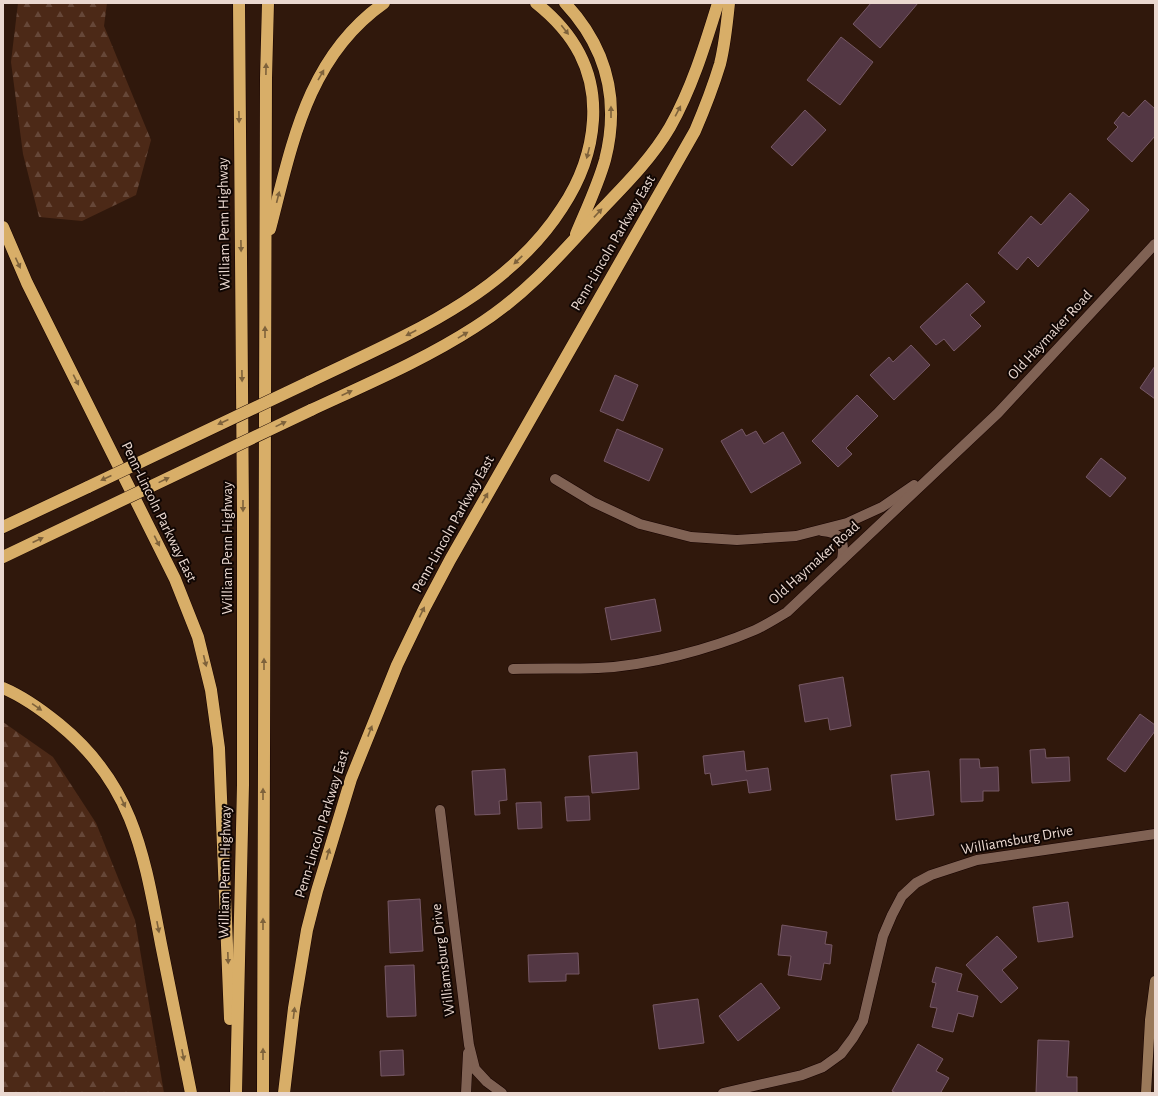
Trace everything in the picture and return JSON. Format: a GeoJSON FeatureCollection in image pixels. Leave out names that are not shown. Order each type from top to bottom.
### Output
{"type":"FeatureCollection","features":[{"type":"Feature","properties":{"kind":"highway","name":"William Penn Highway"},"geometry":{"type":"LineString","coordinates":[[235,1093],[243,762],[243,504],[239,3]]}},
{"type":"Feature","properties":{"kind":"highway"},"geometry":{"type":"LineString","coordinates":[[262,1093],[265,248],[268,3]]}},
{"type":"Feature","properties":{"kind":"highway"},"geometry":{"type":"LineString","coordinates":[[265,248],[294,136],[310,93],[330,59],[343,41],[359,23],[384,3]]}},
{"type":"Feature","properties":{"kind":"highway"},"geometry":{"type":"LineString","coordinates":[[3,527],[416,330],[462,304],[510,268],[545,231],[568,199],[588,156],[593,127],[593,98],[587,70],[575,44],[558,22],[536,3]]}},
{"type":"Feature","properties":{"kind":"highway"},"geometry":{"type":"LineString","coordinates":[[565,3],[582,22],[597,49],[608,79],[612,112],[605,161],[572,242]]}},
{"type":"Feature","properties":{"kind":"highway"},"geometry":{"type":"LineString","coordinates":[[3,557],[415,361],[447,344],[502,308],[527,288],[550,266],[640,168],[656,148],[670,127],[690,85],[718,3]]}},
{"type":"Feature","properties":{"kind":"highway","name":"Penn-Lincoln Parkway East"},"geometry":{"type":"LineString","coordinates":[[284,1093],[300,970],[307,930],[317,891],[351,779],[397,665],[450,560],[695,131],[708,100],[720,64],[725,39],[729,3]]}},
{"type":"Feature","properties":{"kind":"highway","name":"Penn-Lincoln Parkway East"},"geometry":{"type":"LineString","coordinates":[[3,227],[28,283],[176,579],[198,636],[206,664],[216,718],[219,756],[235,1093]]}},
{"type":"Feature","properties":{"kind":"highway"},"geometry":{"type":"LineString","coordinates":[[3,688],[28,701],[64,728],[96,761],[110,778],[121,797],[144,860],[191,1093]]}},
{"type":"Feature","properties":{"kind":"main road"},"geometry":{"type":"LineString","coordinates":[[1146,1093],[1150,1020],[1155,981]]}},
{"type":"Feature","properties":{"kind":"street","name":"Old Haymaker Road"},"geometry":{"type":"LineString","coordinates":[[513,669],[599,668],[669,657],[726,642],[757,629],[787,612],[998,413],[1155,244]]}},
{"type":"Feature","properties":{"kind":"street","name":"Old Haymaker Road"},"geometry":{"type":"LineString","coordinates":[[555,479],[593,502],[640,524],[691,536],[737,540],[796,536],[847,523],[882,507],[948,460]]}},
{"type":"Feature","properties":{"kind":"street"},"geometry":{"type":"LineString","coordinates":[[818,530],[834,532],[842,539],[844,549],[842,560]]}},
{"type":"Feature","properties":{"kind":"street","name":"Williamsburg Drive"},"geometry":{"type":"LineString","coordinates":[[440,810],[468,1045],[475,1069],[487,1082],[502,1093]]}},
{"type":"Feature","properties":{"kind":"street","name":"Williamsburg Drive"},"geometry":{"type":"LineString","coordinates":[[723,1093],[802,1076],[822,1067],[841,1054],[863,1021],[883,936],[892,915],[902,896],[916,883],[930,875],[977,860],[1155,834]]}},
{"type":"Feature","properties":{"kind":"street"},"geometry":{"type":"LineString","coordinates":[[466,1093],[468,1045]]}},
{"type":"Feature","properties":{"kind":"green space"},"geometry":{"type":"Polygon","coordinates":[[[18,3],[107,3],[104,26],[151,140],[136,195],[82,221],[39,217],[23,154],[11,62],[18,3]]]}},
{"type":"Feature","properties":{"kind":"green space"},"geometry":{"type":"Polygon","coordinates":[[[3,722],[53,757],[96,823],[135,920],[164,1093],[3,1093],[3,722]]]}},
{"type":"Feature","properties":{"kind":"building"},"geometry":{"type":"Polygon","coordinates":[[[871,3],[918,3],[880,48],[853,24],[871,3]]]}},
{"type":"Feature","properties":{"kind":"building"},"geometry":{"type":"Polygon","coordinates":[[[841,37],[873,62],[840,105],[807,80],[841,37]]]}},
{"type":"Feature","properties":{"kind":"building"},"geometry":{"type":"Polygon","coordinates":[[[1145,100],[1155,109],[1155,136],[1132,162],[1107,139],[1118,127],[1114,123],[1123,112],[1129,117],[1145,100]]]}},
{"type":"Feature","properties":{"kind":"building"},"geometry":{"type":"Polygon","coordinates":[[[805,110],[826,130],[792,166],[771,147],[805,110]]]}},
{"type":"Feature","properties":{"kind":"building"},"geometry":{"type":"Polygon","coordinates":[[[1070,193],[1089,210],[1038,267],[1028,257],[1017,270],[998,253],[1031,216],[1041,225],[1070,193]]]}},
{"type":"Feature","properties":{"kind":"building"},"geometry":{"type":"Polygon","coordinates":[[[967,283],[985,302],[970,315],[981,326],[954,351],[944,339],[936,345],[920,327],[967,283]]]}},
{"type":"Feature","properties":{"kind":"building"},"geometry":{"type":"Polygon","coordinates":[[[911,345],[930,365],[894,400],[870,375],[889,357],[893,362],[911,345]]]}},
{"type":"Feature","properties":{"kind":"building"},"geometry":{"type":"Polygon","coordinates":[[[1155,366],[1155,399],[1140,388],[1155,366]]]}},
{"type":"Feature","properties":{"kind":"building"},"geometry":{"type":"Polygon","coordinates":[[[615,375],[638,385],[623,421],[600,411],[615,375]]]}},
{"type":"Feature","properties":{"kind":"building"},"geometry":{"type":"Polygon","coordinates":[[[857,395],[878,416],[846,448],[852,454],[838,467],[812,441],[857,395]]]}},
{"type":"Feature","properties":{"kind":"building"},"geometry":{"type":"Polygon","coordinates":[[[617,429],[663,449],[649,481],[604,461],[617,429]]]}},
{"type":"Feature","properties":{"kind":"building"},"geometry":{"type":"Polygon","coordinates":[[[742,429],[746,436],[756,431],[764,444],[783,432],[801,463],[751,493],[721,441],[742,429]]]}},
{"type":"Feature","properties":{"kind":"building"},"geometry":{"type":"Polygon","coordinates":[[[1101,458],[1126,478],[1110,497],[1086,477],[1101,458]]]}},
{"type":"Feature","properties":{"kind":"building"},"geometry":{"type":"Polygon","coordinates":[[[655,599],[661,631],[611,640],[605,608],[655,599]]]}},
{"type":"Feature","properties":{"kind":"building"},"geometry":{"type":"Polygon","coordinates":[[[843,677],[851,726],[830,730],[828,718],[805,722],[799,685],[843,677]]]}},
{"type":"Feature","properties":{"kind":"building"},"geometry":{"type":"Polygon","coordinates":[[[1140,714],[1155,725],[1155,731],[1125,772],[1107,759],[1140,714]]]}},
{"type":"Feature","properties":{"kind":"building"},"geometry":{"type":"Polygon","coordinates":[[[1045,749],[1046,758],[1069,757],[1070,781],[1032,783],[1030,750],[1045,749]]]}},
{"type":"Feature","properties":{"kind":"building"},"geometry":{"type":"Polygon","coordinates":[[[744,751],[746,771],[768,768],[771,790],[749,793],[747,780],[712,785],[710,773],[705,774],[703,756],[744,751]]]}},
{"type":"Feature","properties":{"kind":"building"},"geometry":{"type":"Polygon","coordinates":[[[637,752],[639,789],[592,793],[589,756],[637,752]]]}},
{"type":"Feature","properties":{"kind":"building"},"geometry":{"type":"Polygon","coordinates":[[[960,759],[979,759],[980,768],[998,767],[999,791],[983,791],[983,801],[961,802],[960,759]]]}},
{"type":"Feature","properties":{"kind":"building"},"geometry":{"type":"Polygon","coordinates":[[[505,769],[507,800],[499,801],[500,814],[475,815],[472,771],[505,769]]]}},
{"type":"Feature","properties":{"kind":"building"},"geometry":{"type":"Polygon","coordinates":[[[929,771],[934,815],[896,820],[891,775],[929,771]]]}},
{"type":"Feature","properties":{"kind":"building"},"geometry":{"type":"Polygon","coordinates":[[[589,796],[590,820],[567,821],[565,797],[589,796]]]}},
{"type":"Feature","properties":{"kind":"building"},"geometry":{"type":"Polygon","coordinates":[[[541,802],[542,828],[518,829],[516,803],[541,802]]]}},
{"type":"Feature","properties":{"kind":"building"},"geometry":{"type":"Polygon","coordinates":[[[420,899],[423,951],[390,953],[388,901],[420,899]]]}},
{"type":"Feature","properties":{"kind":"building"},"geometry":{"type":"Polygon","coordinates":[[[1068,902],[1073,937],[1038,942],[1033,907],[1068,902]]]}},
{"type":"Feature","properties":{"kind":"building"},"geometry":{"type":"Polygon","coordinates":[[[782,925],[827,932],[825,944],[832,945],[830,964],[824,963],[821,980],[788,975],[791,956],[778,955],[782,925]]]}},
{"type":"Feature","properties":{"kind":"building"},"geometry":{"type":"Polygon","coordinates":[[[997,936],[1017,957],[1002,970],[1018,988],[1001,1003],[966,965],[997,936]]]}},
{"type":"Feature","properties":{"kind":"building"},"geometry":{"type":"Polygon","coordinates":[[[578,953],[579,974],[566,974],[566,981],[529,982],[528,955],[578,953]]]}},
{"type":"Feature","properties":{"kind":"building"},"geometry":{"type":"Polygon","coordinates":[[[414,965],[416,1016],[387,1017],[385,966],[414,965]]]}},
{"type":"Feature","properties":{"kind":"building"},"geometry":{"type":"Polygon","coordinates":[[[936,967],[962,974],[957,991],[978,996],[973,1017],[958,1013],[953,1032],[932,1027],[937,1008],[930,1007],[936,983],[932,982],[936,967]]]}},
{"type":"Feature","properties":{"kind":"building"},"geometry":{"type":"Polygon","coordinates":[[[761,983],[780,1008],[738,1041],[719,1016],[761,983]]]}},
{"type":"Feature","properties":{"kind":"building"},"geometry":{"type":"Polygon","coordinates":[[[698,999],[704,1043],[659,1049],[653,1005],[698,999]]]}},
{"type":"Feature","properties":{"kind":"building"},"geometry":{"type":"Polygon","coordinates":[[[1038,1040],[1069,1041],[1067,1077],[1077,1077],[1077,1093],[1036,1093],[1038,1040]]]}},
{"type":"Feature","properties":{"kind":"building"},"geometry":{"type":"Polygon","coordinates":[[[918,1044],[943,1059],[936,1071],[949,1078],[941,1092],[944,1093],[896,1093],[892,1091],[918,1044]]]}},
{"type":"Feature","properties":{"kind":"building"},"geometry":{"type":"Polygon","coordinates":[[[403,1050],[404,1075],[381,1076],[380,1051],[403,1050]]]}}]}
